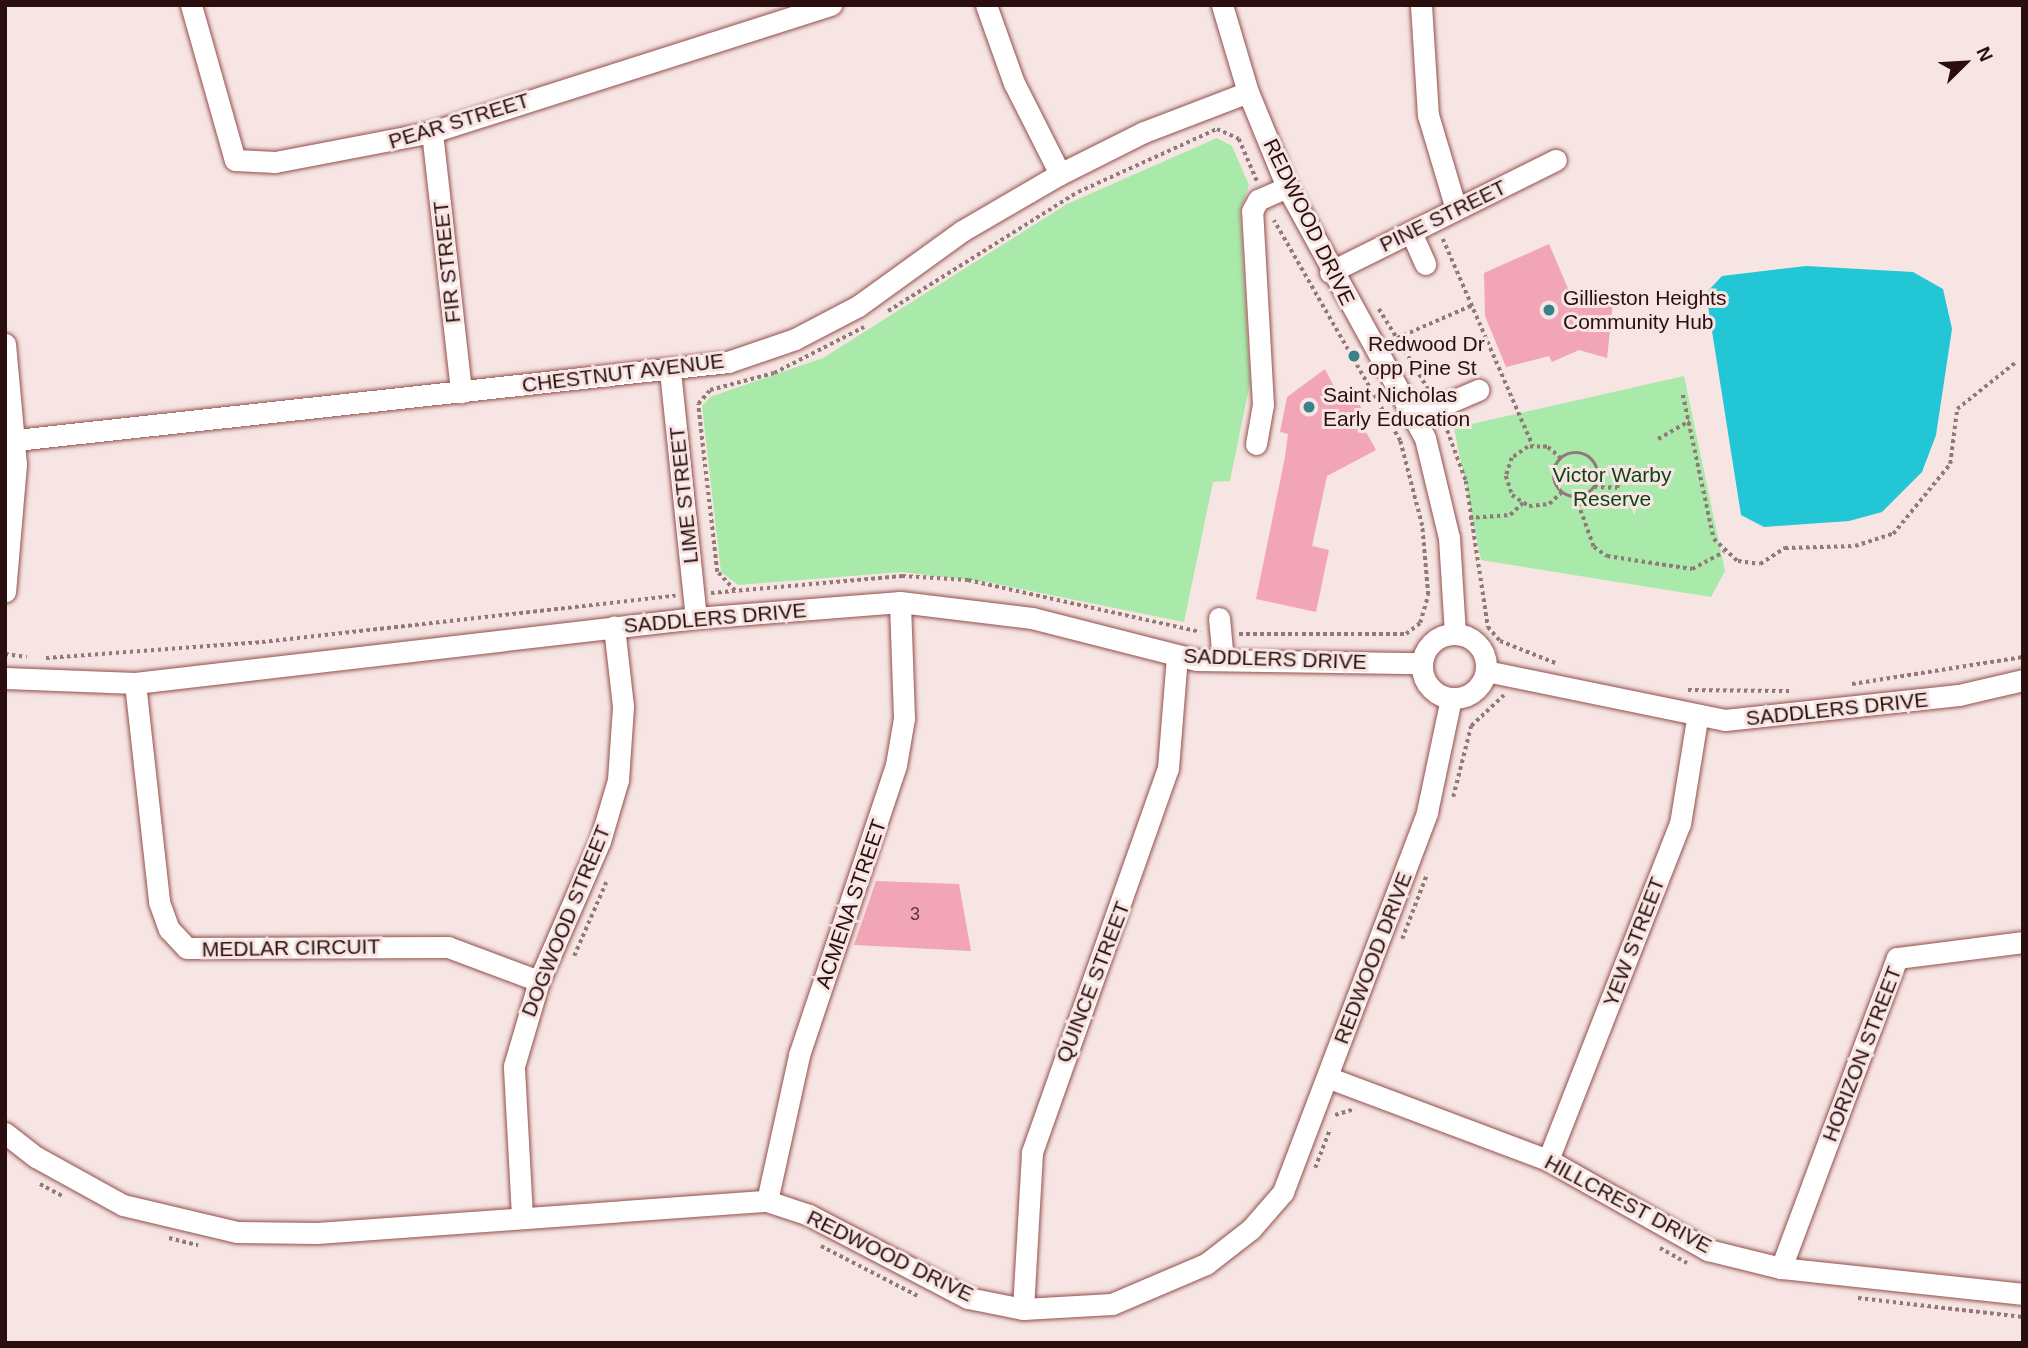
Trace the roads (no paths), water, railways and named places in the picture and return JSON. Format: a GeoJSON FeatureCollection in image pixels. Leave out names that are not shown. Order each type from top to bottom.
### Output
{"type":"FeatureCollection","features":[{"type":"Feature","properties":{"kind":"street","name":"PEAR STREET"},"geometry":{"type":"LineString","coordinates":[[191,5],[235,160],[338,154],[432,132],[831,5]]}},
{"type":"Feature","properties":{"kind":"street"},"geometry":{"type":"LineString","coordinates":[[986,5],[1014,83],[1060,174]]}},
{"type":"Feature","properties":{"kind":"street","name":"REDWOOD DRIVE"},"geometry":{"type":"LineString","coordinates":[[1222,5],[1248,92],[1287,187],[1331,272],[1415,417],[1440,487],[1455,634]]}},
{"type":"Feature","properties":{"kind":"street"},"geometry":{"type":"LineString","coordinates":[[1421,5],[1428,115],[1456,209]]}},
{"type":"Feature","properties":{"kind":"street","name":"CHESTNUT AVENUE"},"geometry":{"type":"LineString","coordinates":[[16,440],[670,371],[728,362],[795,339],[1060,174],[1144,132],[1248,92]]}},
{"type":"Feature","properties":{"kind":"street","name":"FIR STREET"},"geometry":{"type":"LineString","coordinates":[[432,132],[461,391]]}},
{"type":"Feature","properties":{"kind":"street","name":"PINE STREET"},"geometry":{"type":"LineString","coordinates":[[1331,272],[1556,160]]}},
{"type":"Feature","properties":{"kind":"street"},"geometry":{"type":"LineString","coordinates":[[1256,444],[1264,405],[1252,211],[1264,198],[1287,187]]}},
{"type":"Feature","properties":{"kind":"street"},"geometry":{"type":"LineString","coordinates":[[1411,232],[1424,264]]}},
{"type":"Feature","properties":{"kind":"street"},"geometry":{"type":"LineString","coordinates":[[5,344],[16,440],[5,592]]}},
{"type":"Feature","properties":{"kind":"street","name":"LIME STREET"},"geometry":{"type":"LineString","coordinates":[[670,371],[696,618]]}},
{"type":"Feature","properties":{"kind":"street"},"geometry":{"type":"LineString","coordinates":[[1415,417],[1479,390]]}},
{"type":"Feature","properties":{"kind":"street","name":"SADDLERS DRIVE"},"geometry":{"type":"LineString","coordinates":[[5,677],[135,683],[696,618],[900,602],[1032,618],[1177,657],[1422,663]]}},
{"type":"Feature","properties":{"kind":"street","name":"ACMENA STREET"},"geometry":{"type":"LineString","coordinates":[[767,1201],[799,1055],[896,765],[904,718],[900,602]]}},
{"type":"Feature","properties":{"kind":"street"},"geometry":{"type":"LineString","coordinates":[[1219,618],[1223,660]]}},
{"type":"Feature","properties":{"kind":"street","name":"DOGWOOD STREET"},"geometry":{"type":"LineString","coordinates":[[522,1216],[514,1066],[538,981],[600,841],[618,780],[623,706],[614,627]]}},
{"type":"Feature","properties":{"kind":"street"},"geometry":{"type":"LineString","coordinates":[[1455,634],[1481,648],[1486,671],[1474,692],[1451,698],[1429,687],[1422,663],[1433,642],[1455,634]]}},
{"type":"Feature","properties":{"kind":"street","name":"QUINCE STREET"},"geometry":{"type":"LineString","coordinates":[[1023,1309],[1032,1152],[1168,768],[1177,657]]}},
{"type":"Feature","properties":{"kind":"street","name":"SADDLERS DRIVE"},"geometry":{"type":"LineString","coordinates":[[1486,671],[1697,719],[1794,716],[1959,695],[2023,680]]}},
{"type":"Feature","properties":{"kind":"street","name":"MEDLAR CIRCUIT"},"geometry":{"type":"LineString","coordinates":[[135,683],[159,902],[169,929],[187,948],[448,947],[538,981]]}},
{"type":"Feature","properties":{"kind":"street","name":"REDWOOD DRIVE"},"geometry":{"type":"LineString","coordinates":[[5,1133],[36,1157],[123,1205],[211,1228],[275,1234],[767,1201],[809,1215],[968,1298],[1023,1309],[1112,1304],[1206,1264],[1251,1229],[1283,1192],[1427,812],[1451,698]]}},
{"type":"Feature","properties":{"kind":"street","name":"YEW STREET"},"geometry":{"type":"LineString","coordinates":[[1548,1160],[1680,824],[1697,719]]}},
{"type":"Feature","properties":{"kind":"street","name":"HORIZON STREET"},"geometry":{"type":"LineString","coordinates":[[1781,1268],[1897,958],[2023,942]]}},
{"type":"Feature","properties":{"kind":"street","name":"HILLCREST DRIVE"},"geometry":{"type":"LineString","coordinates":[[1327,1077],[1548,1160],[1708,1250],[1781,1268],[2023,1294]]}},
{"type":"Feature","properties":{"kind":"water"},"geometry":{"type":"Polygon","coordinates":[[[1806,266],[1913,272],[1943,289],[1952,329],[1936,435],[1922,472],[1882,512],[1849,521],[1764,527],[1741,515],[1706,293],[1722,276],[1806,266]]]}},
{"type":"Feature","properties":{"kind":"place","name":"Gillieston Heights Community Hub"},"geometry":{"type":"Point","coordinates":[1549,310]}},
{"type":"Feature","properties":{"kind":"place","name":"Redwood Dr opp Pine St"},"geometry":{"type":"Point","coordinates":[1354,356]}},
{"type":"Feature","properties":{"kind":"place","name":"Saint Nicholas Early Education"},"geometry":{"type":"Point","coordinates":[1309,407]}},
{"type":"Feature","properties":{"kind":"park label","name":"Victor Warby Reserve"},"geometry":{"type":"Point","coordinates":[1612,487]}}]}
